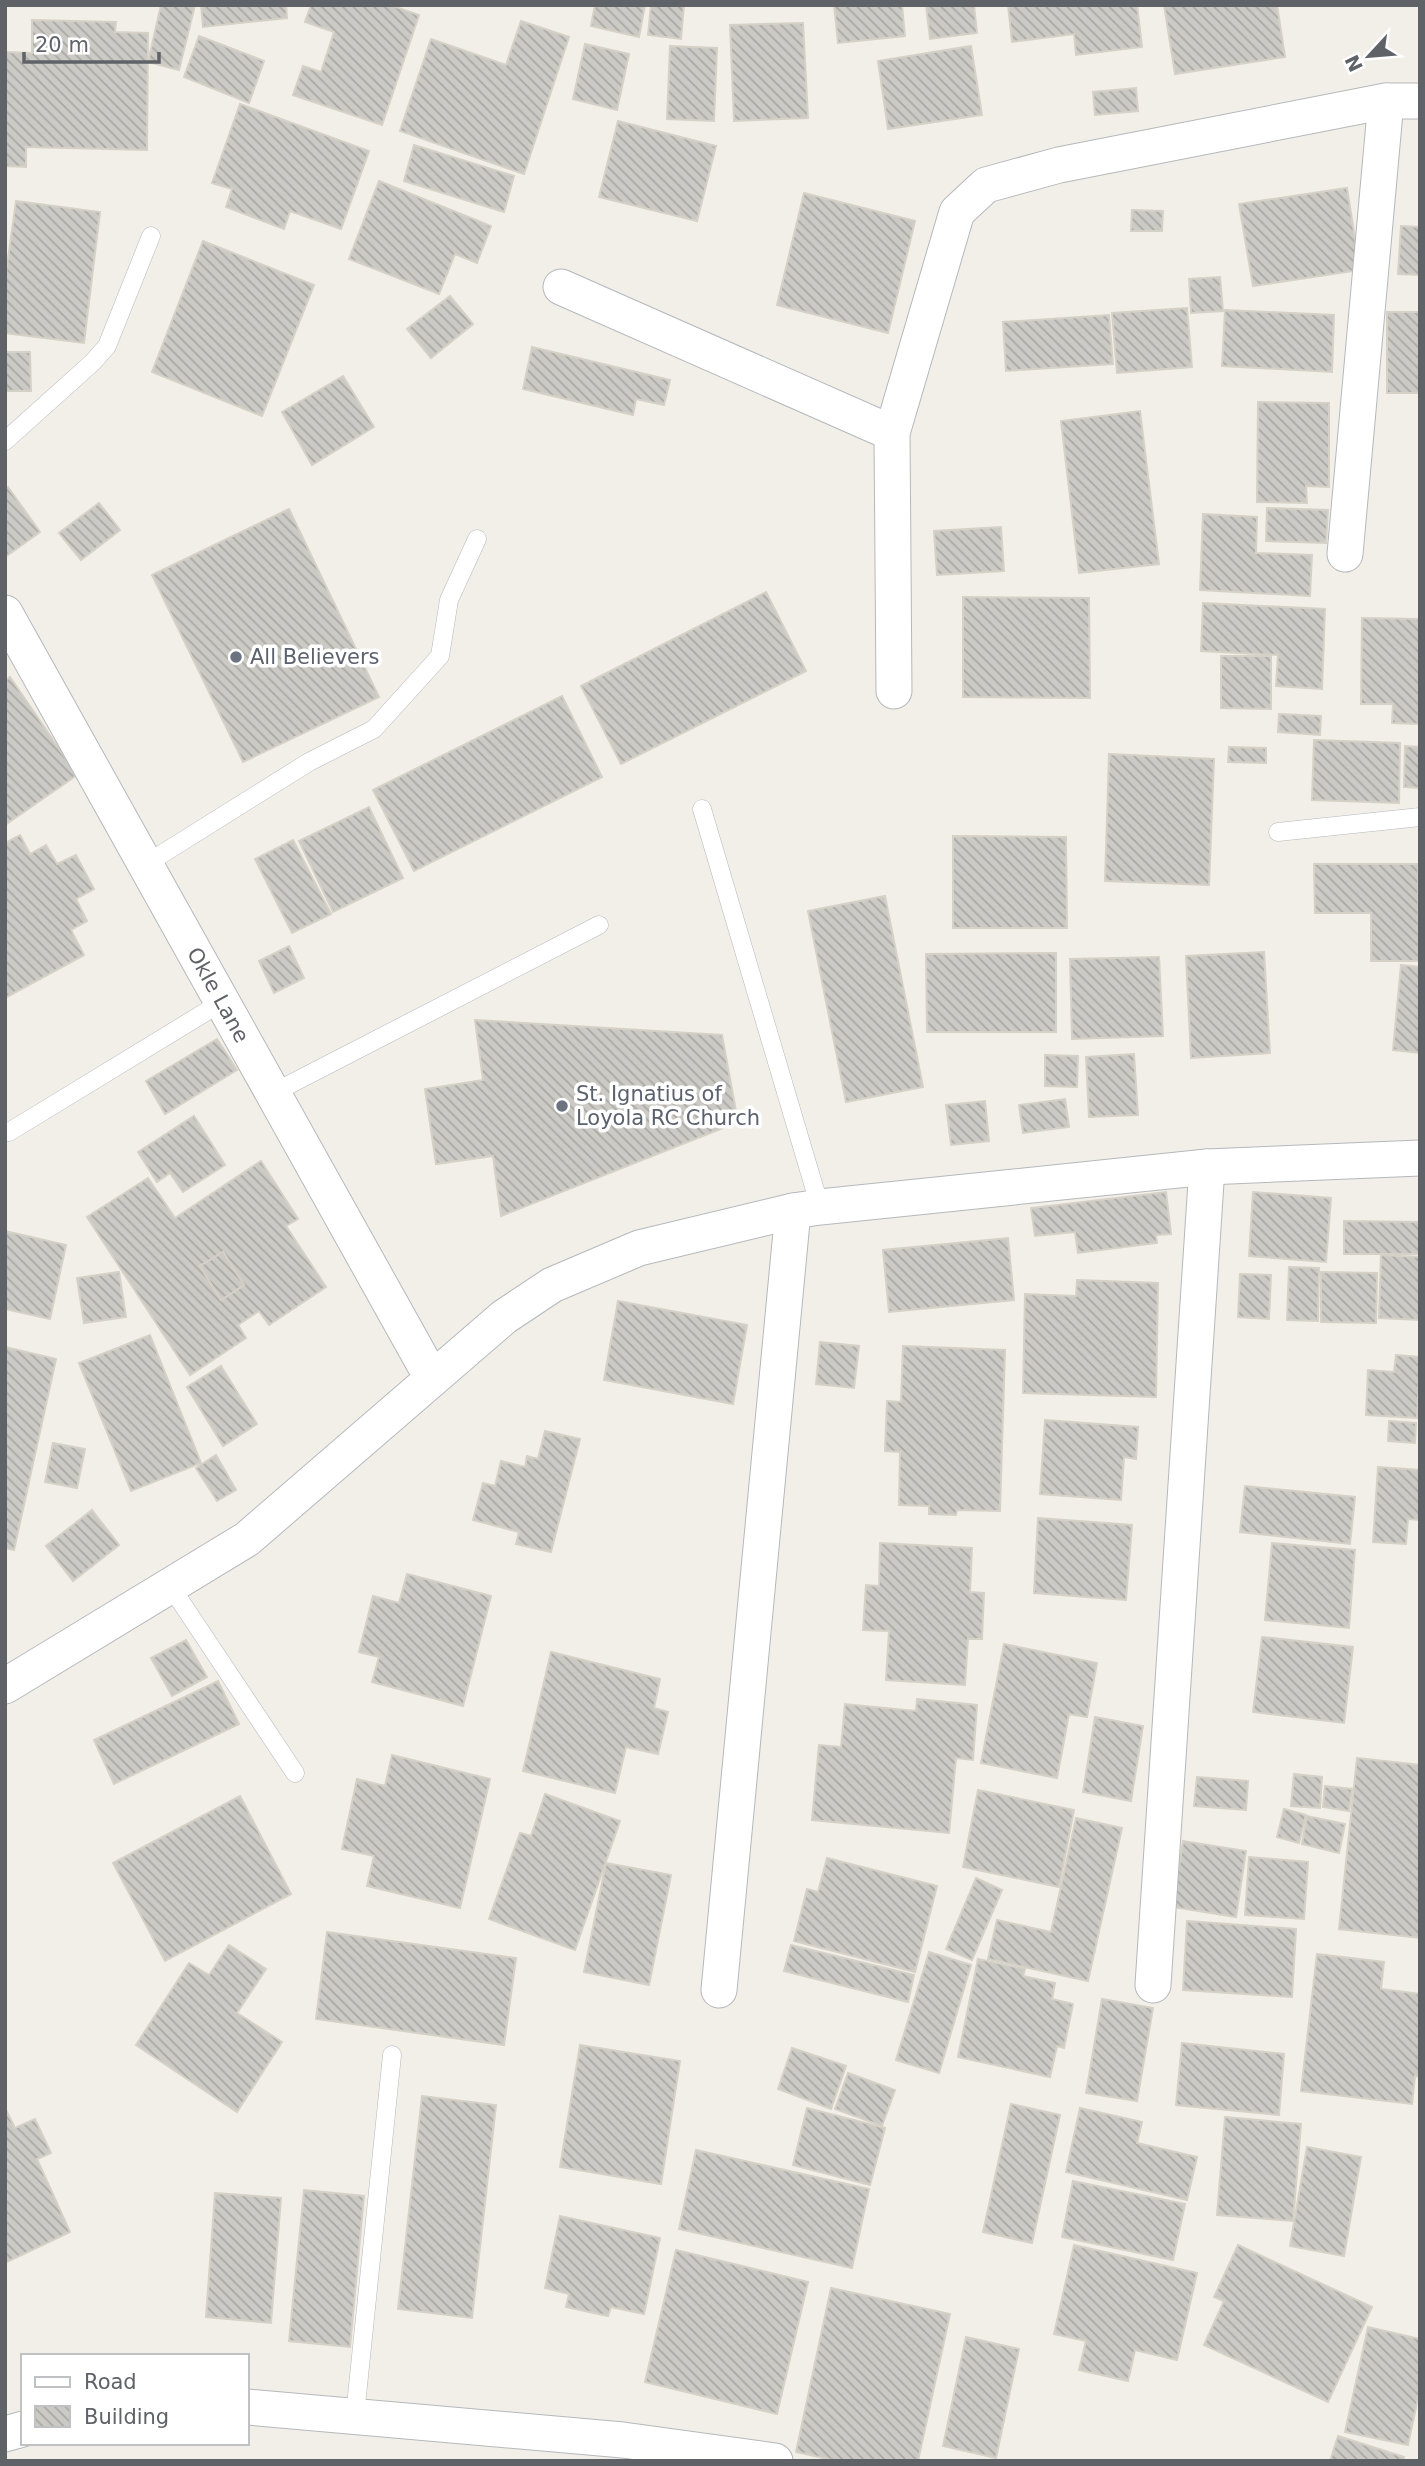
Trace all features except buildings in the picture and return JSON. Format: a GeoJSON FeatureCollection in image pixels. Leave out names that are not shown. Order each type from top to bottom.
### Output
{"type":"FeatureCollection","features":[{"type":"Feature","properties":{"kind":"street"},"geometry":{"type":"LineString","coordinates":[[894,691],[892,433],[957,212],[986,185],[1059,165],[1403,101],[1345,554]]}},
{"type":"Feature","properties":{"kind":"street"},"geometry":{"type":"LineString","coordinates":[[561,287],[892,433]]}},
{"type":"Feature","properties":{"kind":"street","name":"Okle Lane"},"geometry":{"type":"LineString","coordinates":[[5,612],[432,1378]]}},
{"type":"Feature","properties":{"kind":"street"},"geometry":{"type":"LineString","coordinates":[[6,1684],[247,1539],[505,1317],[552,1285],[639,1248],[806,1209],[1207,1167],[1420,1158]]}},
{"type":"Feature","properties":{"kind":"street"},"geometry":{"type":"LineString","coordinates":[[1153,1985],[1207,1167]]}},
{"type":"Feature","properties":{"kind":"street"},"geometry":{"type":"LineString","coordinates":[[719,1990],[806,1209]]}},
{"type":"Feature","properties":{"kind":"street"},"geometry":{"type":"LineString","coordinates":[[248,2407],[623,2440],[775,2461]]}},
{"type":"Feature","properties":{"kind":"lane"},"geometry":{"type":"LineString","coordinates":[[5,441],[93,362],[107,346],[151,236]]}},
{"type":"Feature","properties":{"kind":"lane"},"geometry":{"type":"LineString","coordinates":[[146,864],[309,762],[374,729],[440,656],[449,600],[477,539]]}},
{"type":"Feature","properties":{"kind":"lane"},"geometry":{"type":"LineString","coordinates":[[702,809],[806,1209]]}},
{"type":"Feature","properties":{"kind":"lane"},"geometry":{"type":"LineString","coordinates":[[1278,832],[1420,817]]}},
{"type":"Feature","properties":{"kind":"lane"},"geometry":{"type":"LineString","coordinates":[[273,1093],[599,925]]}},
{"type":"Feature","properties":{"kind":"lane"},"geometry":{"type":"LineString","coordinates":[[9,1132],[222,1002]]}},
{"type":"Feature","properties":{"kind":"lane"},"geometry":{"type":"LineString","coordinates":[[171,1587],[295,1773]]}},
{"type":"Feature","properties":{"kind":"lane"},"geometry":{"type":"LineString","coordinates":[[355,2415],[392,2055]]}},
{"type":"Feature","properties":{"kind":"place","name":"All Believers"},"geometry":{"type":"Point","coordinates":[236,657]}},
{"type":"Feature","properties":{"kind":"place","name":"St. Ignatius of Loyola RC Church"},"geometry":{"type":"Point","coordinates":[562,1106]}}]}
